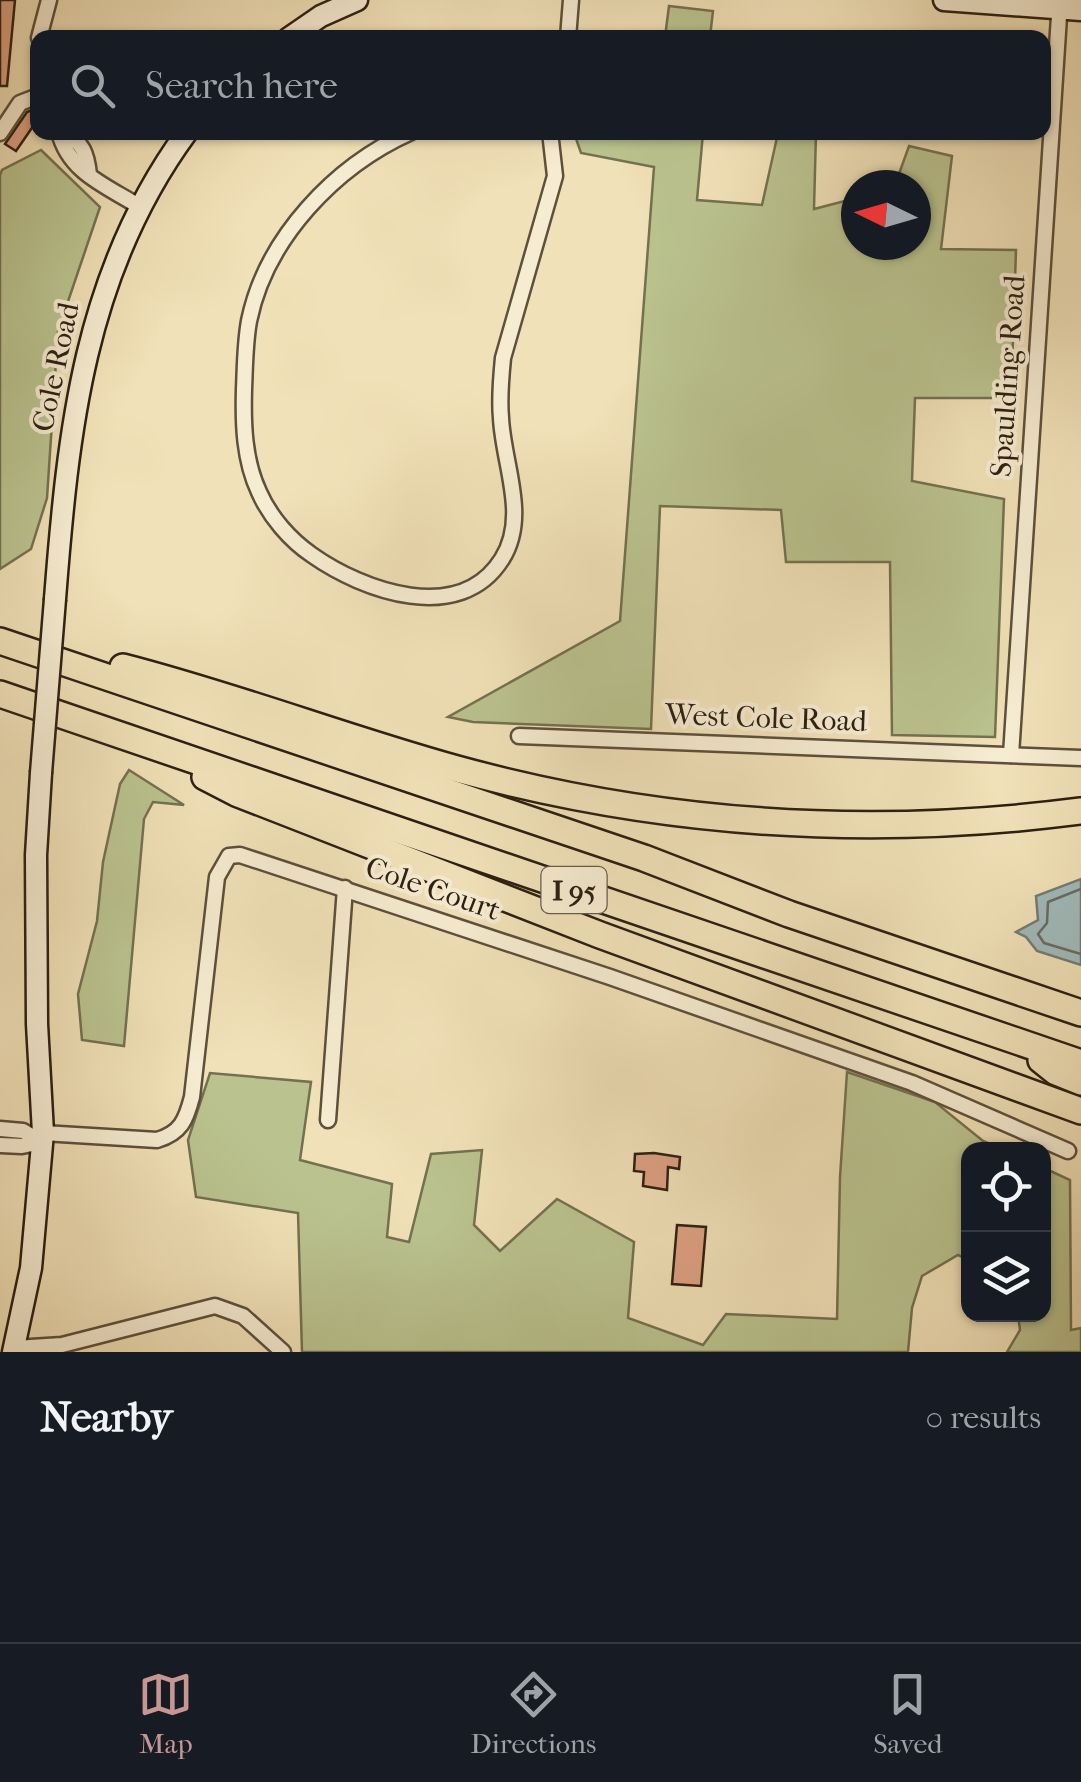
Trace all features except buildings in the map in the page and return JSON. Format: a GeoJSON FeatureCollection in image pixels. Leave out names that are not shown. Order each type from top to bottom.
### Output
{"type":"FeatureCollection","features":[{"type":"Feature","properties":{"kind":"highway","name":"I 95"},"geometry":{"type":"LineString","coordinates":[[0,641],[644,858],[789,914],[1081,1014]]}},
{"type":"Feature","properties":{"kind":"highway"},"geometry":{"type":"LineString","coordinates":[[35,653],[99,660],[210,690],[456,769],[642,808],[746,820],[904,826],[996,822],[1081,811]]}},
{"type":"Feature","properties":{"kind":"highway","name":"I 95"},"geometry":{"type":"LineString","coordinates":[[0,694],[1081,1063]]}},
{"type":"Feature","properties":{"kind":"highway"},"geometry":{"type":"LineString","coordinates":[[130,738],[236,793],[389,854],[1076,1109]]}},
{"type":"Feature","properties":{"kind":"highway"},"geometry":{"type":"LineString","coordinates":[[1018,1042],[1056,1072],[1081,1082]]}},
{"type":"Feature","properties":{"kind":"street"},"geometry":{"type":"LineString","coordinates":[[41,30],[49,0]]}},
{"type":"Feature","properties":{"kind":"street"},"geometry":{"type":"LineString","coordinates":[[301,30],[357,0]]}},
{"type":"Feature","properties":{"kind":"street"},"geometry":{"type":"LineString","coordinates":[[569,30],[571,0]]}},
{"type":"Feature","properties":{"kind":"street"},"geometry":{"type":"LineString","coordinates":[[944,0],[1067,6]]}},
{"type":"Feature","properties":{"kind":"street","name":"Spaulding Road"},"geometry":{"type":"LineString","coordinates":[[1011,754],[1067,6]]}},
{"type":"Feature","properties":{"kind":"street"},"geometry":{"type":"LineString","coordinates":[[0,133],[20,103],[30,99]]}},
{"type":"Feature","properties":{"kind":"street"},"geometry":{"type":"LineString","coordinates":[[76,140],[87,154],[89,175],[140,207]]}},
{"type":"Feature","properties":{"kind":"street","name":"Cole Road"},"geometry":{"type":"LineString","coordinates":[[14,1350],[31,1268],[43,1137],[36,874],[64,484],[77,394],[99,307],[140,207],[181,140]]}},
{"type":"Feature","properties":{"kind":"street"},"geometry":{"type":"LineString","coordinates":[[397,140],[354,165],[309,206],[270,266],[250,318],[244,437],[259,493],[279,524],[310,554],[330,567],[399,592],[439,598],[473,587],[502,558],[514,521],[500,419],[503,358],[555,176],[551,140]]}},
{"type":"Feature","properties":{"kind":"street","name":"West Cole Road"},"geometry":{"type":"LineString","coordinates":[[519,736],[1081,758]]}},
{"type":"Feature","properties":{"kind":"street","name":"Cole Court"},"geometry":{"type":"LineString","coordinates":[[43,1137],[157,1140],[171,1136],[183,1125],[192,1096],[217,877],[228,856],[252,857],[912,1083],[1068,1151]]}},
{"type":"Feature","properties":{"kind":"street"},"geometry":{"type":"LineString","coordinates":[[328,1120],[345,888]]}},
{"type":"Feature","properties":{"kind":"street"},"geometry":{"type":"LineString","coordinates":[[0,1130],[43,1137]]}},
{"type":"Feature","properties":{"kind":"street"},"geometry":{"type":"LineString","coordinates":[[0,1144],[22,1146],[43,1137]]}},
{"type":"Feature","properties":{"kind":"street"},"geometry":{"type":"LineString","coordinates":[[14,1350],[62,1345],[215,1306],[243,1316],[283,1352]]}},
{"type":"Feature","properties":{"kind":"green space"},"geometry":{"type":"Polygon","coordinates":[[[669,6],[713,11],[711,30],[666,30],[669,6]]]}},
{"type":"Feature","properties":{"kind":"green space"},"geometry":{"type":"Polygon","coordinates":[[[576,140],[702,140],[697,200],[762,205],[776,140],[816,140],[814,209],[841,202],[841,260],[931,260],[931,170],[900,170],[909,146],[952,156],[941,249],[1016,250],[1011,398],[915,398],[912,481],[1004,499],[995,737],[892,735],[890,562],[786,562],[781,510],[660,506],[651,729],[473,722],[448,717],[620,621],[654,167],[581,153],[576,140]]]}},
{"type":"Feature","properties":{"kind":"green space"},"geometry":{"type":"Polygon","coordinates":[[[41,150],[100,207],[58,331],[47,498],[31,549],[0,569],[0,175],[2,170],[41,150]]]}},
{"type":"Feature","properties":{"kind":"green space"},"geometry":{"type":"Polygon","coordinates":[[[129,770],[184,805],[153,802],[144,819],[124,1046],[82,1040],[78,994],[97,921],[103,862],[120,784],[129,770]]]}},
{"type":"Feature","properties":{"kind":"green space"},"geometry":{"type":"Polygon","coordinates":[[[847,1072],[935,1102],[985,1142],[961,1142],[961,1256],[922,1276],[912,1308],[908,1352],[302,1352],[298,1213],[196,1197],[188,1140],[210,1073],[311,1082],[300,1160],[392,1184],[387,1237],[409,1242],[431,1154],[482,1150],[474,1225],[500,1251],[557,1199],[634,1242],[628,1318],[703,1345],[726,1314],[837,1319],[847,1072]]]}},
{"type":"Feature","properties":{"kind":"green space"},"geometry":{"type":"Polygon","coordinates":[[[1051,1171],[1070,1180],[1071,1330],[1081,1328],[1081,1352],[1007,1352],[1020,1330],[1019,1322],[1051,1322],[1051,1171]]]}},
{"type":"Feature","properties":{"kind":"water"},"geometry":{"type":"Polygon","coordinates":[[[1081,879],[1081,965],[1037,951],[1026,937],[1016,932],[1038,920],[1036,896],[1081,879]]]}}]}
